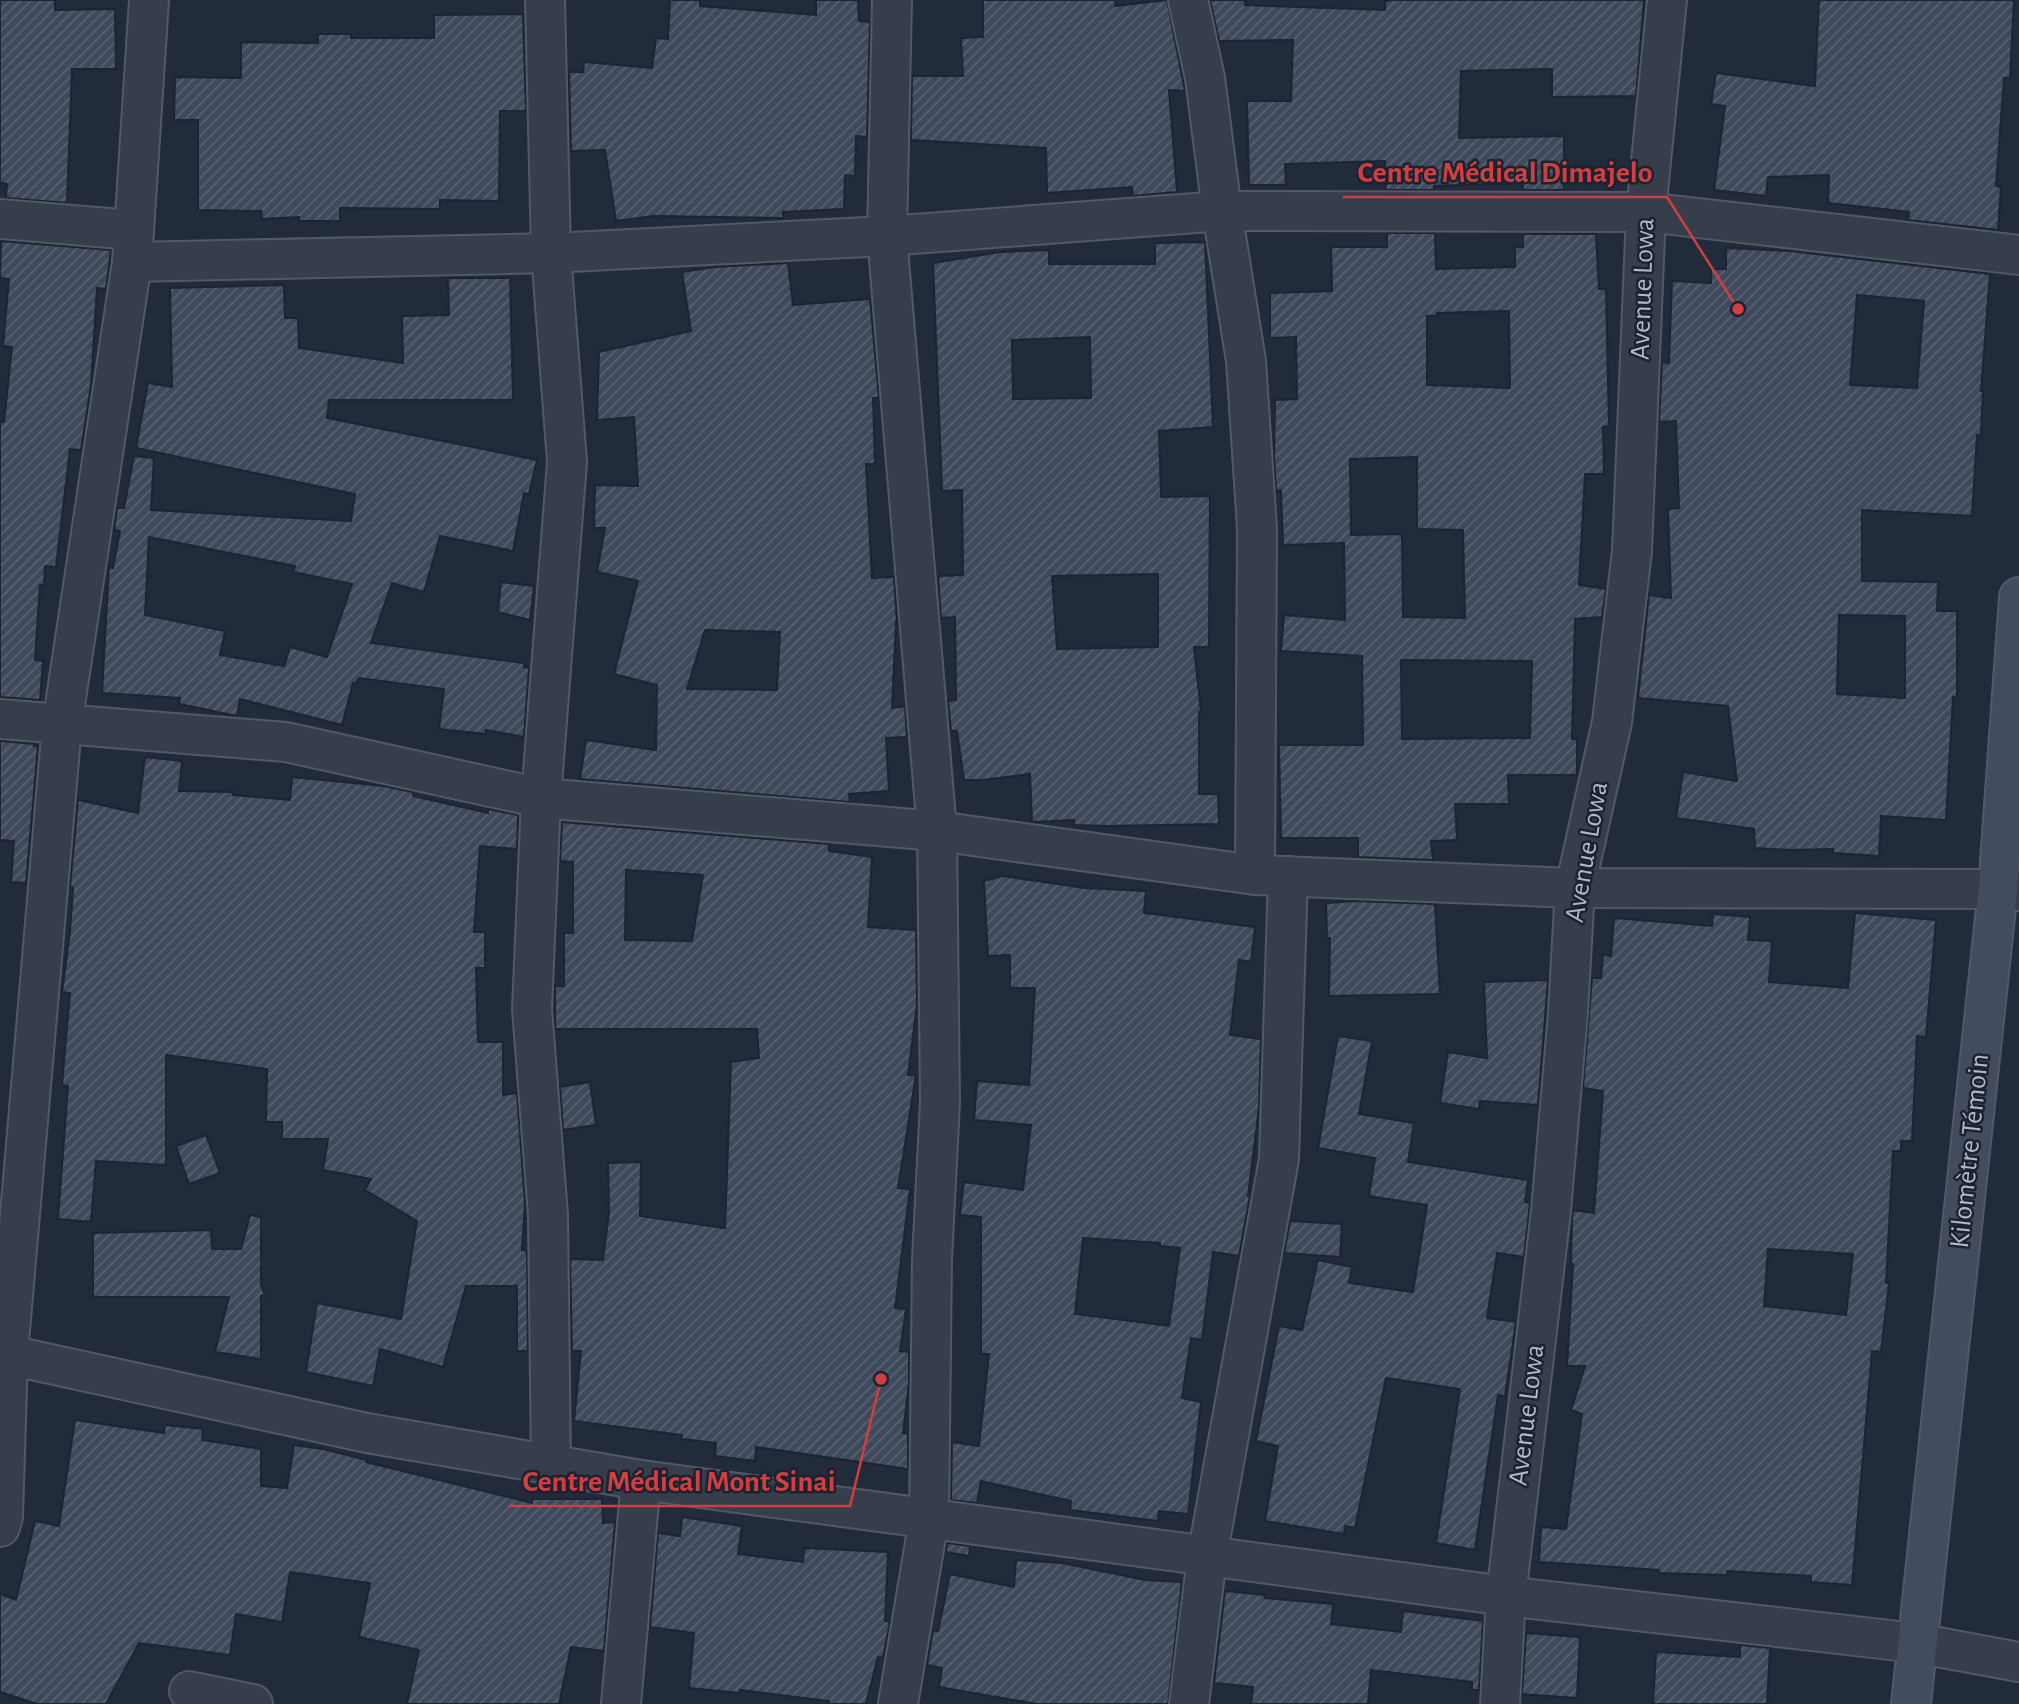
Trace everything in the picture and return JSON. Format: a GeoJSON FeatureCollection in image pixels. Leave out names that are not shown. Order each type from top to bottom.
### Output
{"type":"FeatureCollection","features":[{"type":"Feature","properties":{"kind":"main road","name":"Kilomètre Témoin"},"geometry":{"type":"LineString","coordinates":[[1911,1704],[1916,1643],[2009,890],[2019,597]]}},
{"type":"Feature","properties":{"kind":"street"},"geometry":{"type":"LineString","coordinates":[[0,1527],[3,1517],[4,1354],[62,725],[132,246],[149,0]]}},
{"type":"Feature","properties":{"kind":"street"},"geometry":{"type":"LineString","coordinates":[[545,0],[551,253],[568,473],[541,798],[532,1009],[548,1208],[551,1465]]}},
{"type":"Feature","properties":{"kind":"street"},"geometry":{"type":"LineString","coordinates":[[892,0],[887,236],[937,831],[940,1102],[933,1259],[929,1519],[898,1704]]}},
{"type":"Feature","properties":{"kind":"street"},"geometry":{"type":"LineString","coordinates":[[1188,0],[1205,78],[1222,211],[1246,361],[1272,875],[1279,1159],[1207,1557],[1189,1704]]}},
{"type":"Feature","properties":{"kind":"street","name":"Avenue Lowa"},"geometry":{"type":"LineString","coordinates":[[1500,1704],[1506,1596],[1551,1211],[1576,888],[1612,722],[1632,551],[1646,212],[1667,0]]}},
{"type":"Feature","properties":{"kind":"street"},"geometry":{"type":"LineString","coordinates":[[0,219],[132,246],[551,253],[887,236],[1222,211],[1646,212],[2019,255]]}},
{"type":"Feature","properties":{"kind":"street"},"geometry":{"type":"LineString","coordinates":[[0,719],[286,742],[541,798],[937,831],[1272,875],[1576,888],[2009,890]]}},
{"type":"Feature","properties":{"kind":"street"},"geometry":{"type":"LineString","coordinates":[[4,1354],[368,1433],[641,1480],[1506,1596],[1916,1643],[2019,1662]]}},
{"type":"Feature","properties":{"kind":"street"},"geometry":{"type":"LineString","coordinates":[[621,1704],[641,1480]]}},
{"type":"Feature","properties":{"kind":"street"},"geometry":{"type":"LineString","coordinates":[[190,1691],[253,1704]]}},
{"type":"Feature","properties":{"kind":"building"},"geometry":{"type":"Polygon","coordinates":[[[0,0],[55,0],[55,10],[115,9],[116,69],[72,69],[67,203],[6,198],[7,184],[0,183],[0,0]]]}},
{"type":"Feature","properties":{"kind":"building"},"geometry":{"type":"Polygon","coordinates":[[[670,0],[700,0],[700,6],[816,15],[816,0],[858,0],[859,21],[870,22],[867,137],[856,136],[855,176],[845,175],[844,209],[783,212],[783,218],[654,216],[616,221],[605,150],[571,151],[569,72],[583,72],[584,62],[652,68],[656,38],[668,39],[670,0]]]}},
{"type":"Feature","properties":{"kind":"building"},"geometry":{"type":"Polygon","coordinates":[[[983,0],[1116,0],[1115,6],[1167,0],[1185,91],[1169,90],[1177,192],[1133,196],[1132,187],[1047,193],[1046,148],[911,140],[912,76],[963,76],[961,38],[983,37],[983,0]]]}},
{"type":"Feature","properties":{"kind":"building"},"geometry":{"type":"Polygon","coordinates":[[[1210,0],[1245,0],[1245,5],[1385,10],[1385,1],[1393,0],[1644,0],[1636,96],[1552,97],[1552,69],[1461,71],[1459,138],[1564,136],[1564,190],[1523,190],[1523,183],[1434,186],[1434,190],[1386,190],[1385,161],[1285,164],[1286,185],[1249,185],[1247,101],[1291,101],[1293,40],[1219,41],[1210,0]]]}},
{"type":"Feature","properties":{"kind":"building"},"geometry":{"type":"Polygon","coordinates":[[[1819,0],[2014,0],[2010,78],[2004,78],[1996,186],[2001,187],[1998,230],[1908,220],[1909,212],[1828,203],[1829,175],[1768,177],[1766,196],[1714,190],[1725,106],[1711,104],[1716,73],[1815,86],[1819,0]]]}},
{"type":"Feature","properties":{"kind":"building"},"geometry":{"type":"Polygon","coordinates":[[[523,14],[526,111],[500,111],[499,201],[440,200],[440,209],[340,208],[340,221],[299,221],[299,217],[262,219],[261,211],[198,210],[198,120],[174,120],[175,77],[241,78],[241,42],[318,43],[318,34],[351,34],[351,38],[434,38],[434,15],[523,14]]]}},
{"type":"Feature","properties":{"kind":"building"},"geometry":{"type":"Polygon","coordinates":[[[1387,233],[1435,233],[1436,269],[1515,267],[1515,247],[1523,247],[1523,234],[1596,234],[1599,289],[1606,289],[1609,426],[1603,427],[1604,474],[1585,474],[1579,585],[1606,589],[1602,617],[1575,619],[1572,739],[1577,739],[1577,775],[1508,775],[1509,804],[1455,804],[1457,840],[1431,841],[1433,860],[1358,857],[1358,838],[1281,838],[1279,745],[1363,745],[1362,656],[1281,651],[1284,615],[1345,620],[1344,543],[1283,545],[1281,490],[1276,491],[1274,456],[1275,400],[1297,399],[1296,337],[1270,338],[1270,293],[1332,291],[1331,247],[1387,247],[1387,233]],[[1509,311],[1437,313],[1437,316],[1427,316],[1427,385],[1510,388],[1509,311]],[[1417,457],[1350,459],[1351,535],[1402,534],[1403,617],[1465,618],[1463,530],[1417,529],[1417,457]],[[1401,660],[1402,739],[1530,738],[1532,661],[1401,660]]]}},
{"type":"Feature","properties":{"kind":"building"},"geometry":{"type":"Polygon","coordinates":[[[1,241],[111,250],[106,289],[97,288],[91,385],[81,450],[70,449],[56,567],[45,566],[44,585],[40,585],[35,660],[43,661],[40,700],[0,697],[0,422],[4,422],[12,347],[3,346],[9,279],[0,278],[1,241]]]}},
{"type":"Feature","properties":{"kind":"building"},"geometry":{"type":"Polygon","coordinates":[[[1205,242],[1213,427],[1159,431],[1161,497],[1210,496],[1209,647],[1194,647],[1201,712],[1199,794],[1218,794],[1219,824],[1108,826],[1074,825],[1074,820],[1032,822],[1030,774],[964,780],[957,731],[951,731],[948,701],[956,700],[955,617],[941,618],[938,576],[963,575],[962,490],[942,491],[933,263],[1000,252],[1049,250],[1049,264],[1155,264],[1155,243],[1205,242]],[[1090,337],[1012,340],[1013,399],[1091,398],[1090,337]],[[1158,574],[1052,576],[1057,649],[1158,647],[1158,574]]]}},
{"type":"Feature","properties":{"kind":"building"},"geometry":{"type":"Polygon","coordinates":[[[1726,248],[1790,251],[1990,274],[1981,391],[1981,435],[1977,435],[1972,516],[1862,510],[1862,581],[1938,582],[1937,611],[1957,611],[1957,698],[1953,697],[1946,820],[1881,816],[1879,856],[1833,853],[1833,849],[1755,848],[1754,829],[1676,818],[1683,772],[1737,781],[1728,706],[1638,698],[1649,595],[1671,598],[1668,509],[1679,508],[1676,421],[1659,422],[1662,362],[1669,363],[1672,281],[1711,283],[1711,269],[1726,269],[1726,248]],[[1857,295],[1850,385],[1917,388],[1924,301],[1857,295]],[[1839,615],[1837,694],[1905,698],[1905,616],[1839,615]]]}},
{"type":"Feature","properties":{"kind":"building"},"geometry":{"type":"Polygon","coordinates":[[[788,263],[793,305],[870,299],[879,398],[873,398],[875,464],[866,464],[872,578],[894,577],[897,622],[892,708],[905,706],[907,737],[886,738],[889,791],[849,794],[850,802],[580,779],[586,740],[656,750],[657,685],[614,674],[638,581],[597,572],[605,528],[594,528],[595,485],[638,486],[634,417],[597,420],[599,352],[691,331],[682,272],[714,267],[788,263]],[[705,630],[687,689],[777,690],[780,632],[705,630]]]}},
{"type":"Feature","properties":{"kind":"building"},"geometry":{"type":"Polygon","coordinates":[[[448,278],[510,278],[513,400],[329,400],[327,418],[537,460],[529,494],[524,493],[513,551],[440,536],[424,592],[392,583],[371,643],[524,663],[524,667],[529,668],[524,737],[486,730],[485,734],[439,729],[444,689],[359,678],[356,684],[353,683],[342,725],[240,699],[237,716],[179,704],[180,698],[102,693],[109,567],[113,568],[120,531],[114,530],[117,508],[124,508],[134,456],[154,458],[151,510],[351,521],[355,494],[136,448],[148,383],[172,387],[170,288],[284,285],[285,318],[298,318],[299,348],[403,363],[402,316],[449,315],[448,278]],[[149,537],[145,615],[225,631],[220,655],[284,666],[290,647],[327,657],[352,584],[293,572],[295,566],[149,537]]]}},
{"type":"Feature","properties":{"kind":"building"},"geometry":{"type":"Polygon","coordinates":[[[501,582],[534,586],[530,620],[498,612],[501,582]]]}},
{"type":"Feature","properties":{"kind":"building"},"geometry":{"type":"Polygon","coordinates":[[[0,741],[38,746],[26,883],[11,882],[14,841],[0,840],[0,741]]]}},
{"type":"Feature","properties":{"kind":"building"},"geometry":{"type":"Polygon","coordinates":[[[145,757],[182,761],[179,791],[233,792],[233,795],[290,800],[292,777],[384,786],[413,792],[413,796],[488,813],[488,809],[518,815],[517,849],[480,846],[474,932],[485,932],[485,968],[476,968],[478,1042],[503,1042],[503,1095],[517,1093],[525,1203],[522,1250],[527,1251],[528,1351],[517,1351],[517,1286],[466,1286],[443,1367],[380,1349],[373,1386],[306,1372],[317,1303],[401,1319],[417,1221],[365,1190],[371,1179],[323,1170],[328,1139],[282,1139],[282,1122],[266,1122],[267,1069],[166,1055],[166,1165],[96,1161],[91,1222],[58,1219],[68,1086],[62,1085],[70,993],[62,992],[70,932],[73,888],[70,887],[78,800],[138,813],[145,757]]]}},
{"type":"Feature","properties":{"kind":"building"},"geometry":{"type":"Polygon","coordinates":[[[562,822],[829,844],[829,851],[872,857],[868,927],[916,930],[917,1004],[908,1075],[916,1075],[898,1188],[910,1189],[895,1308],[906,1309],[900,1351],[909,1352],[909,1383],[903,1433],[908,1434],[908,1469],[756,1447],[755,1461],[715,1456],[716,1443],[681,1439],[682,1435],[574,1421],[581,1351],[572,1351],[570,1259],[603,1260],[609,1213],[608,1163],[641,1162],[640,1216],[725,1228],[731,1062],[759,1058],[757,1029],[555,1029],[555,986],[564,986],[564,933],[573,933],[573,862],[560,861],[562,822]],[[626,870],[625,940],[692,941],[703,875],[626,870]]]}},
{"type":"Feature","properties":{"kind":"building"},"geometry":{"type":"Polygon","coordinates":[[[1003,876],[1085,888],[1146,891],[1144,913],[1255,927],[1251,962],[1239,960],[1230,1035],[1261,1039],[1259,1107],[1250,1196],[1239,1256],[1213,1252],[1202,1340],[1191,1338],[1182,1398],[1201,1402],[1188,1514],[1159,1511],[1158,1521],[1070,1510],[1071,1501],[981,1481],[977,1503],[951,1500],[952,1442],[979,1446],[989,1354],[981,1354],[981,1217],[960,1215],[964,1182],[1023,1190],[1031,1125],[974,1120],[977,1081],[1029,1085],[1035,988],[1010,988],[1010,955],[988,956],[984,881],[1003,876]],[[1083,1238],[1075,1314],[1169,1326],[1180,1248],[1160,1246],[1160,1243],[1083,1238]]]}},
{"type":"Feature","properties":{"kind":"building"},"geometry":{"type":"Polygon","coordinates":[[[1356,901],[1435,904],[1440,994],[1329,996],[1330,938],[1327,938],[1326,903],[1356,901]]]}},
{"type":"Feature","properties":{"kind":"building"},"geometry":{"type":"Polygon","coordinates":[[[1855,913],[1936,920],[1926,1037],[1917,1036],[1912,1141],[1901,1141],[1901,1151],[1893,1151],[1886,1283],[1889,1283],[1881,1352],[1872,1351],[1852,1585],[1811,1582],[1811,1576],[1727,1571],[1727,1575],[1659,1573],[1659,1570],[1539,1562],[1541,1527],[1566,1529],[1582,1414],[1571,1410],[1585,1366],[1567,1366],[1573,1264],[1572,1220],[1573,1210],[1594,1213],[1603,1091],[1583,1088],[1592,978],[1601,978],[1603,955],[1611,956],[1614,918],[1712,926],[1713,914],[1750,917],[1748,940],[1772,941],[1769,982],[1848,988],[1855,913]],[[1768,1249],[1764,1306],[1846,1315],[1853,1254],[1768,1249]]]}},
{"type":"Feature","properties":{"kind":"building"},"geometry":{"type":"Polygon","coordinates":[[[1548,980],[1538,1105],[1480,1101],[1479,1109],[1440,1103],[1448,1052],[1487,1058],[1484,982],[1548,980]]]}},
{"type":"Feature","properties":{"kind":"building"},"geometry":{"type":"Polygon","coordinates":[[[1338,1036],[1372,1041],[1359,1114],[1414,1123],[1408,1162],[1528,1180],[1525,1202],[1530,1203],[1524,1257],[1497,1253],[1487,1318],[1516,1322],[1505,1396],[1498,1395],[1475,1550],[1436,1543],[1460,1389],[1386,1378],[1355,1528],[1345,1526],[1344,1534],[1265,1521],[1278,1446],[1256,1441],[1279,1326],[1302,1330],[1318,1260],[1352,1267],[1349,1283],[1413,1292],[1427,1205],[1369,1196],[1375,1158],[1318,1148],[1338,1036]]]}},
{"type":"Feature","properties":{"kind":"building"},"geometry":{"type":"Polygon","coordinates":[[[590,1082],[596,1125],[563,1130],[560,1087],[590,1082]]]}},
{"type":"Feature","properties":{"kind":"building"},"geometry":{"type":"Polygon","coordinates":[[[206,1135],[220,1173],[189,1184],[176,1146],[206,1135]]]}},
{"type":"Feature","properties":{"kind":"building"},"geometry":{"type":"Polygon","coordinates":[[[250,1215],[261,1217],[261,1284],[265,1296],[261,1296],[261,1359],[215,1352],[229,1297],[93,1297],[93,1233],[211,1230],[212,1249],[241,1249],[250,1215]]]}},
{"type":"Feature","properties":{"kind":"building"},"geometry":{"type":"Polygon","coordinates":[[[1290,1221],[1342,1224],[1340,1257],[1284,1253],[1290,1221]]]}},
{"type":"Feature","properties":{"kind":"building"},"geometry":{"type":"Polygon","coordinates":[[[75,1420],[164,1433],[165,1425],[203,1429],[202,1440],[261,1449],[261,1486],[287,1488],[294,1445],[323,1449],[532,1503],[532,1499],[602,1499],[603,1523],[615,1522],[604,1651],[571,1647],[559,1704],[407,1704],[419,1650],[359,1637],[370,1583],[290,1572],[282,1622],[236,1614],[230,1655],[139,1643],[106,1704],[37,1704],[0,1692],[0,1594],[16,1600],[35,1521],[59,1526],[75,1420]]]}},
{"type":"Feature","properties":{"kind":"building"},"geometry":{"type":"Polygon","coordinates":[[[682,1517],[742,1526],[738,1554],[803,1562],[804,1548],[888,1552],[885,1621],[890,1622],[883,1658],[878,1657],[866,1704],[828,1704],[829,1701],[740,1690],[740,1693],[689,1688],[694,1633],[650,1627],[658,1533],[680,1536],[682,1517]]]}},
{"type":"Feature","properties":{"kind":"building"},"geometry":{"type":"Polygon","coordinates":[[[947,1543],[970,1546],[969,1556],[946,1552],[947,1543]]]}},
{"type":"Feature","properties":{"kind":"building"},"geometry":{"type":"Polygon","coordinates":[[[1016,1560],[1062,1563],[1145,1580],[1182,1582],[1168,1704],[1037,1704],[939,1687],[942,1668],[927,1665],[933,1630],[938,1631],[950,1574],[1014,1587],[1016,1560]]]}},
{"type":"Feature","properties":{"kind":"building"},"geometry":{"type":"Polygon","coordinates":[[[1225,1591],[1265,1595],[1265,1598],[1333,1604],[1331,1624],[1401,1632],[1403,1611],[1483,1621],[1479,1690],[1472,1690],[1472,1682],[1371,1670],[1368,1704],[1251,1704],[1253,1687],[1214,1683],[1225,1591]]]}},
{"type":"Feature","properties":{"kind":"building"},"geometry":{"type":"Polygon","coordinates":[[[1526,1633],[1580,1637],[1577,1698],[1522,1694],[1526,1633]]]}},
{"type":"Feature","properties":{"kind":"building"},"geometry":{"type":"Polygon","coordinates":[[[1740,1645],[1770,1648],[1767,1704],[1653,1704],[1656,1652],[1740,1657],[1740,1645]]]}},
{"type":"Feature","properties":{"kind":"place","name":"Centre Médical Dimajelo"},"geometry":{"type":"Point","coordinates":[1738,309]}},
{"type":"Feature","properties":{"kind":"place","name":"Centre Médical Mont Sinai"},"geometry":{"type":"Point","coordinates":[881,1379]}}]}
